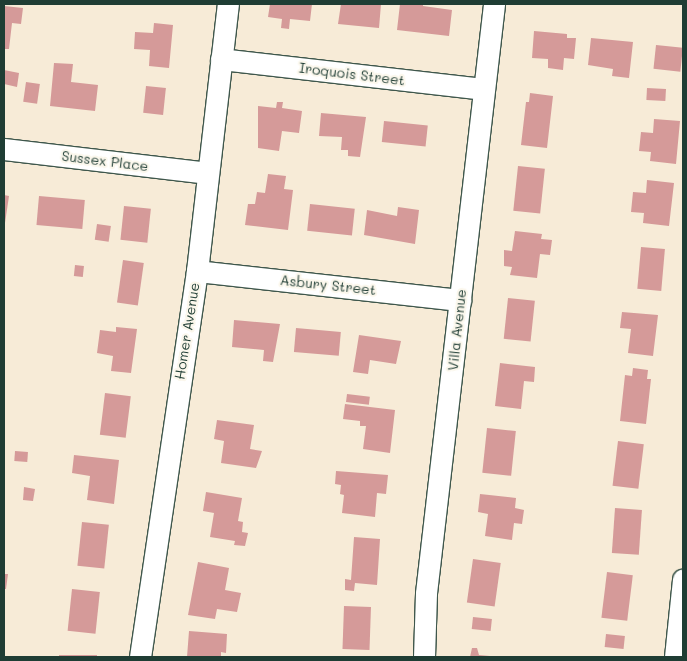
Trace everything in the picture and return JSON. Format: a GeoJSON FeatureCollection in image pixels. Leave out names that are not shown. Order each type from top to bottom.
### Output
{"type":"FeatureCollection","features":[{"type":"Feature","properties":{"kind":"street","name":"Homer Avenue"},"geometry":{"type":"LineString","coordinates":[[140,657],[197,271],[228,4]]}},
{"type":"Feature","properties":{"kind":"street","name":"Villa Avenue"},"geometry":{"type":"LineString","coordinates":[[424,657],[426,593],[494,4]]}},
{"type":"Feature","properties":{"kind":"street","name":"Iroquois Street"},"geometry":{"type":"LineString","coordinates":[[221,59],[483,89]]}},
{"type":"Feature","properties":{"kind":"street","name":"Sussex Place"},"geometry":{"type":"LineString","coordinates":[[4,149],[207,173]]}},
{"type":"Feature","properties":{"kind":"street","name":"Asbury Street"},"geometry":{"type":"LineString","coordinates":[[197,271],[460,300]]}},
{"type":"Feature","properties":{"kind":"street"},"geometry":{"type":"LineString","coordinates":[[675,657],[683,578]]}},
{"type":"Feature","properties":{"kind":"building"},"geometry":{"type":"Polygon","coordinates":[[[270,4],[312,4],[310,21],[290,19],[289,29],[281,28],[282,19],[268,17],[270,4]]]}},
{"type":"Feature","properties":{"kind":"building"},"geometry":{"type":"Polygon","coordinates":[[[341,4],[381,4],[379,28],[338,24],[341,4]]]}},
{"type":"Feature","properties":{"kind":"building"},"geometry":{"type":"Polygon","coordinates":[[[400,4],[423,4],[423,6],[452,10],[449,36],[397,30],[400,4]]]}},
{"type":"Feature","properties":{"kind":"building"},"geometry":{"type":"Polygon","coordinates":[[[4,6],[23,8],[21,24],[12,23],[9,49],[4,49],[4,6]]]}},
{"type":"Feature","properties":{"kind":"building"},"geometry":{"type":"Polygon","coordinates":[[[154,23],[173,25],[169,68],[149,66],[150,50],[134,49],[135,32],[153,33],[154,23]]]}},
{"type":"Feature","properties":{"kind":"building"},"geometry":{"type":"Polygon","coordinates":[[[534,31],[567,34],[567,38],[576,38],[574,59],[564,58],[563,70],[548,68],[548,59],[532,58],[534,31]]]}},
{"type":"Feature","properties":{"kind":"building"},"geometry":{"type":"Polygon","coordinates":[[[591,38],[633,42],[629,78],[612,76],[613,69],[588,65],[591,38]]]}},
{"type":"Feature","properties":{"kind":"building"},"geometry":{"type":"Polygon","coordinates":[[[656,45],[683,48],[680,72],[653,69],[656,45]]]}},
{"type":"Feature","properties":{"kind":"building"},"geometry":{"type":"Polygon","coordinates":[[[54,63],[73,64],[71,82],[98,85],[95,111],[50,106],[54,63]]]}},
{"type":"Feature","properties":{"kind":"building"},"geometry":{"type":"Polygon","coordinates":[[[4,70],[19,73],[17,87],[4,84],[4,70]]]}},
{"type":"Feature","properties":{"kind":"building"},"geometry":{"type":"Polygon","coordinates":[[[26,82],[40,84],[37,104],[23,102],[26,82]]]}},
{"type":"Feature","properties":{"kind":"building"},"geometry":{"type":"Polygon","coordinates":[[[146,86],[166,88],[163,115],[143,113],[146,86]]]}},
{"type":"Feature","properties":{"kind":"building"},"geometry":{"type":"Polygon","coordinates":[[[647,88],[666,89],[665,101],[646,100],[647,88]]]}},
{"type":"Feature","properties":{"kind":"building"},"geometry":{"type":"Polygon","coordinates":[[[530,93],[553,96],[547,148],[521,145],[526,102],[529,102],[530,93]]]}},
{"type":"Feature","properties":{"kind":"building"},"geometry":{"type":"Polygon","coordinates":[[[277,102],[283,102],[282,108],[302,111],[299,133],[282,131],[279,151],[258,148],[258,106],[276,108],[277,102]]]}},
{"type":"Feature","properties":{"kind":"building"},"geometry":{"type":"Polygon","coordinates":[[[321,113],[366,117],[360,157],[348,156],[348,150],[341,150],[342,137],[319,136],[321,113]]]}},
{"type":"Feature","properties":{"kind":"building"},"geometry":{"type":"Polygon","coordinates":[[[654,119],[680,121],[676,164],[650,161],[651,152],[639,151],[641,132],[653,133],[654,119]]]}},
{"type":"Feature","properties":{"kind":"building"},"geometry":{"type":"Polygon","coordinates":[[[384,121],[428,126],[426,146],[382,142],[384,121]]]}},
{"type":"Feature","properties":{"kind":"building"},"geometry":{"type":"Polygon","coordinates":[[[518,166],[545,169],[540,214],[513,211],[518,166]]]}},
{"type":"Feature","properties":{"kind":"building"},"geometry":{"type":"Polygon","coordinates":[[[268,174],[286,176],[284,189],[293,190],[288,230],[245,225],[248,204],[255,204],[257,192],[265,193],[268,174]]]}},
{"type":"Feature","properties":{"kind":"building"},"geometry":{"type":"Polygon","coordinates":[[[647,180],[674,183],[669,226],[643,223],[644,213],[631,212],[633,192],[646,193],[647,180]]]}},
{"type":"Feature","properties":{"kind":"building"},"geometry":{"type":"Polygon","coordinates":[[[4,195],[9,196],[5,223],[4,223],[4,195]]]}},
{"type":"Feature","properties":{"kind":"building"},"geometry":{"type":"Polygon","coordinates":[[[39,196],[85,200],[82,229],[36,225],[39,196]]]}},
{"type":"Feature","properties":{"kind":"building"},"geometry":{"type":"Polygon","coordinates":[[[310,204],[355,209],[352,236],[307,231],[310,204]]]}},
{"type":"Feature","properties":{"kind":"building"},"geometry":{"type":"Polygon","coordinates":[[[124,206],[151,209],[147,243],[120,240],[124,206]]]}},
{"type":"Feature","properties":{"kind":"building"},"geometry":{"type":"Polygon","coordinates":[[[398,207],[419,210],[415,244],[364,235],[367,210],[397,216],[398,207]]]}},
{"type":"Feature","properties":{"kind":"building"},"geometry":{"type":"Polygon","coordinates":[[[97,224],[111,226],[109,242],[95,240],[97,224]]]}},
{"type":"Feature","properties":{"kind":"building"},"geometry":{"type":"Polygon","coordinates":[[[515,231],[542,234],[541,239],[552,240],[550,255],[540,254],[537,278],[510,275],[512,267],[504,266],[504,250],[512,251],[515,231]]]}},
{"type":"Feature","properties":{"kind":"building"},"geometry":{"type":"Polygon","coordinates":[[[641,247],[665,249],[661,291],[637,289],[641,247]]]}},
{"type":"Feature","properties":{"kind":"building"},"geometry":{"type":"Polygon","coordinates":[[[123,260],[144,263],[138,306],[117,303],[123,260]]]}},
{"type":"Feature","properties":{"kind":"building"},"geometry":{"type":"Polygon","coordinates":[[[75,265],[84,266],[83,277],[74,276],[75,265]]]}},
{"type":"Feature","properties":{"kind":"building"},"geometry":{"type":"Polygon","coordinates":[[[508,298],[535,301],[531,342],[504,339],[508,298]]]}},
{"type":"Feature","properties":{"kind":"building"},"geometry":{"type":"Polygon","coordinates":[[[622,312],[658,315],[653,356],[628,353],[631,329],[620,328],[622,312]]]}},
{"type":"Feature","properties":{"kind":"building"},"geometry":{"type":"Polygon","coordinates":[[[234,320],[280,324],[273,362],[263,361],[264,350],[232,347],[234,320]]]}},
{"type":"Feature","properties":{"kind":"building"},"geometry":{"type":"Polygon","coordinates":[[[116,327],[137,329],[131,373],[111,371],[113,356],[97,353],[100,330],[116,332],[116,327]]]}},
{"type":"Feature","properties":{"kind":"building"},"geometry":{"type":"Polygon","coordinates":[[[296,328],[341,332],[339,356],[294,352],[296,328]]]}},
{"type":"Feature","properties":{"kind":"building"},"geometry":{"type":"Polygon","coordinates":[[[359,335],[401,341],[396,364],[370,360],[368,374],[353,372],[359,335]]]}},
{"type":"Feature","properties":{"kind":"building"},"geometry":{"type":"Polygon","coordinates":[[[500,363],[535,367],[534,382],[524,381],[521,409],[495,406],[500,363]]]}},
{"type":"Feature","properties":{"kind":"building"},"geometry":{"type":"Polygon","coordinates":[[[633,368],[648,370],[647,379],[651,379],[646,424],[620,421],[625,375],[632,376],[633,368]]]}},
{"type":"Feature","properties":{"kind":"building"},"geometry":{"type":"Polygon","coordinates":[[[105,393],[131,396],[126,438],[100,435],[105,393]]]}},
{"type":"Feature","properties":{"kind":"building"},"geometry":{"type":"Polygon","coordinates":[[[347,394],[370,397],[369,405],[346,402],[347,394]]]}},
{"type":"Feature","properties":{"kind":"building"},"geometry":{"type":"Polygon","coordinates":[[[345,404],[395,410],[390,453],[363,449],[366,426],[360,426],[360,421],[343,419],[345,404]]]}},
{"type":"Feature","properties":{"kind":"building"},"geometry":{"type":"Polygon","coordinates":[[[217,420],[254,425],[250,449],[262,451],[256,468],[221,463],[224,441],[214,439],[217,420]]]}},
{"type":"Feature","properties":{"kind":"building"},"geometry":{"type":"Polygon","coordinates":[[[487,428],[516,431],[511,476],[482,473],[487,428]]]}},
{"type":"Feature","properties":{"kind":"building"},"geometry":{"type":"Polygon","coordinates":[[[618,441],[644,444],[638,489],[613,486],[618,441]]]}},
{"type":"Feature","properties":{"kind":"building"},"geometry":{"type":"Polygon","coordinates":[[[15,451],[28,452],[27,462],[14,461],[15,451]]]}},
{"type":"Feature","properties":{"kind":"building"},"geometry":{"type":"Polygon","coordinates":[[[74,455],[119,460],[114,504],[87,500],[90,476],[72,473],[74,455]]]}},
{"type":"Feature","properties":{"kind":"building"},"geometry":{"type":"Polygon","coordinates":[[[336,471],[388,475],[386,494],[377,493],[375,517],[342,513],[344,495],[340,494],[341,485],[335,484],[336,471]]]}},
{"type":"Feature","properties":{"kind":"building"},"geometry":{"type":"Polygon","coordinates":[[[24,487],[35,489],[33,501],[23,500],[24,487]]]}},
{"type":"Feature","properties":{"kind":"building"},"geometry":{"type":"Polygon","coordinates":[[[206,492],[242,498],[238,521],[243,522],[242,532],[248,533],[245,546],[234,545],[235,541],[210,537],[214,513],[203,511],[206,492]]]}},
{"type":"Feature","properties":{"kind":"building"},"geometry":{"type":"Polygon","coordinates":[[[480,494],[516,498],[515,508],[524,510],[522,524],[514,523],[512,540],[485,536],[488,514],[478,512],[480,494]]]}},
{"type":"Feature","properties":{"kind":"building"},"geometry":{"type":"Polygon","coordinates":[[[615,508],[642,510],[639,555],[612,553],[615,508]]]}},
{"type":"Feature","properties":{"kind":"building"},"geometry":{"type":"Polygon","coordinates":[[[82,522],[109,525],[104,569],[77,566],[82,522]]]}},
{"type":"Feature","properties":{"kind":"building"},"geometry":{"type":"Polygon","coordinates":[[[354,537],[380,539],[377,585],[355,583],[354,591],[345,590],[345,579],[351,580],[354,537]]]}},
{"type":"Feature","properties":{"kind":"building"},"geometry":{"type":"Polygon","coordinates":[[[473,559],[501,563],[495,606],[467,603],[473,559]]]}},
{"type":"Feature","properties":{"kind":"building"},"geometry":{"type":"Polygon","coordinates":[[[198,562],[229,568],[225,590],[241,593],[237,612],[217,609],[215,619],[188,615],[198,562]]]}},
{"type":"Feature","properties":{"kind":"building"},"geometry":{"type":"Polygon","coordinates":[[[607,572],[633,575],[627,621],[601,618],[607,572]]]}},
{"type":"Feature","properties":{"kind":"building"},"geometry":{"type":"Polygon","coordinates":[[[4,574],[8,574],[6,589],[4,589],[4,574]]]}},
{"type":"Feature","properties":{"kind":"building"},"geometry":{"type":"Polygon","coordinates":[[[72,589],[100,592],[95,634],[68,631],[72,589]]]}},
{"type":"Feature","properties":{"kind":"building"},"geometry":{"type":"Polygon","coordinates":[[[344,606],[371,607],[369,650],[342,649],[344,606]]]}},
{"type":"Feature","properties":{"kind":"building"},"geometry":{"type":"Polygon","coordinates":[[[473,617],[492,619],[491,631],[472,629],[473,617]]]}},
{"type":"Feature","properties":{"kind":"building"},"geometry":{"type":"Polygon","coordinates":[[[189,631],[227,634],[226,653],[221,652],[221,657],[187,657],[189,631]]]}},
{"type":"Feature","properties":{"kind":"building"},"geometry":{"type":"Polygon","coordinates":[[[606,634],[625,636],[624,649],[605,647],[606,634]]]}},
{"type":"Feature","properties":{"kind":"building"},"geometry":{"type":"Polygon","coordinates":[[[472,648],[477,648],[479,655],[501,657],[470,657],[472,648]]]}},
{"type":"Feature","properties":{"kind":"building"},"geometry":{"type":"Polygon","coordinates":[[[59,655],[97,655],[97,657],[59,657],[59,655]]]}}]}
